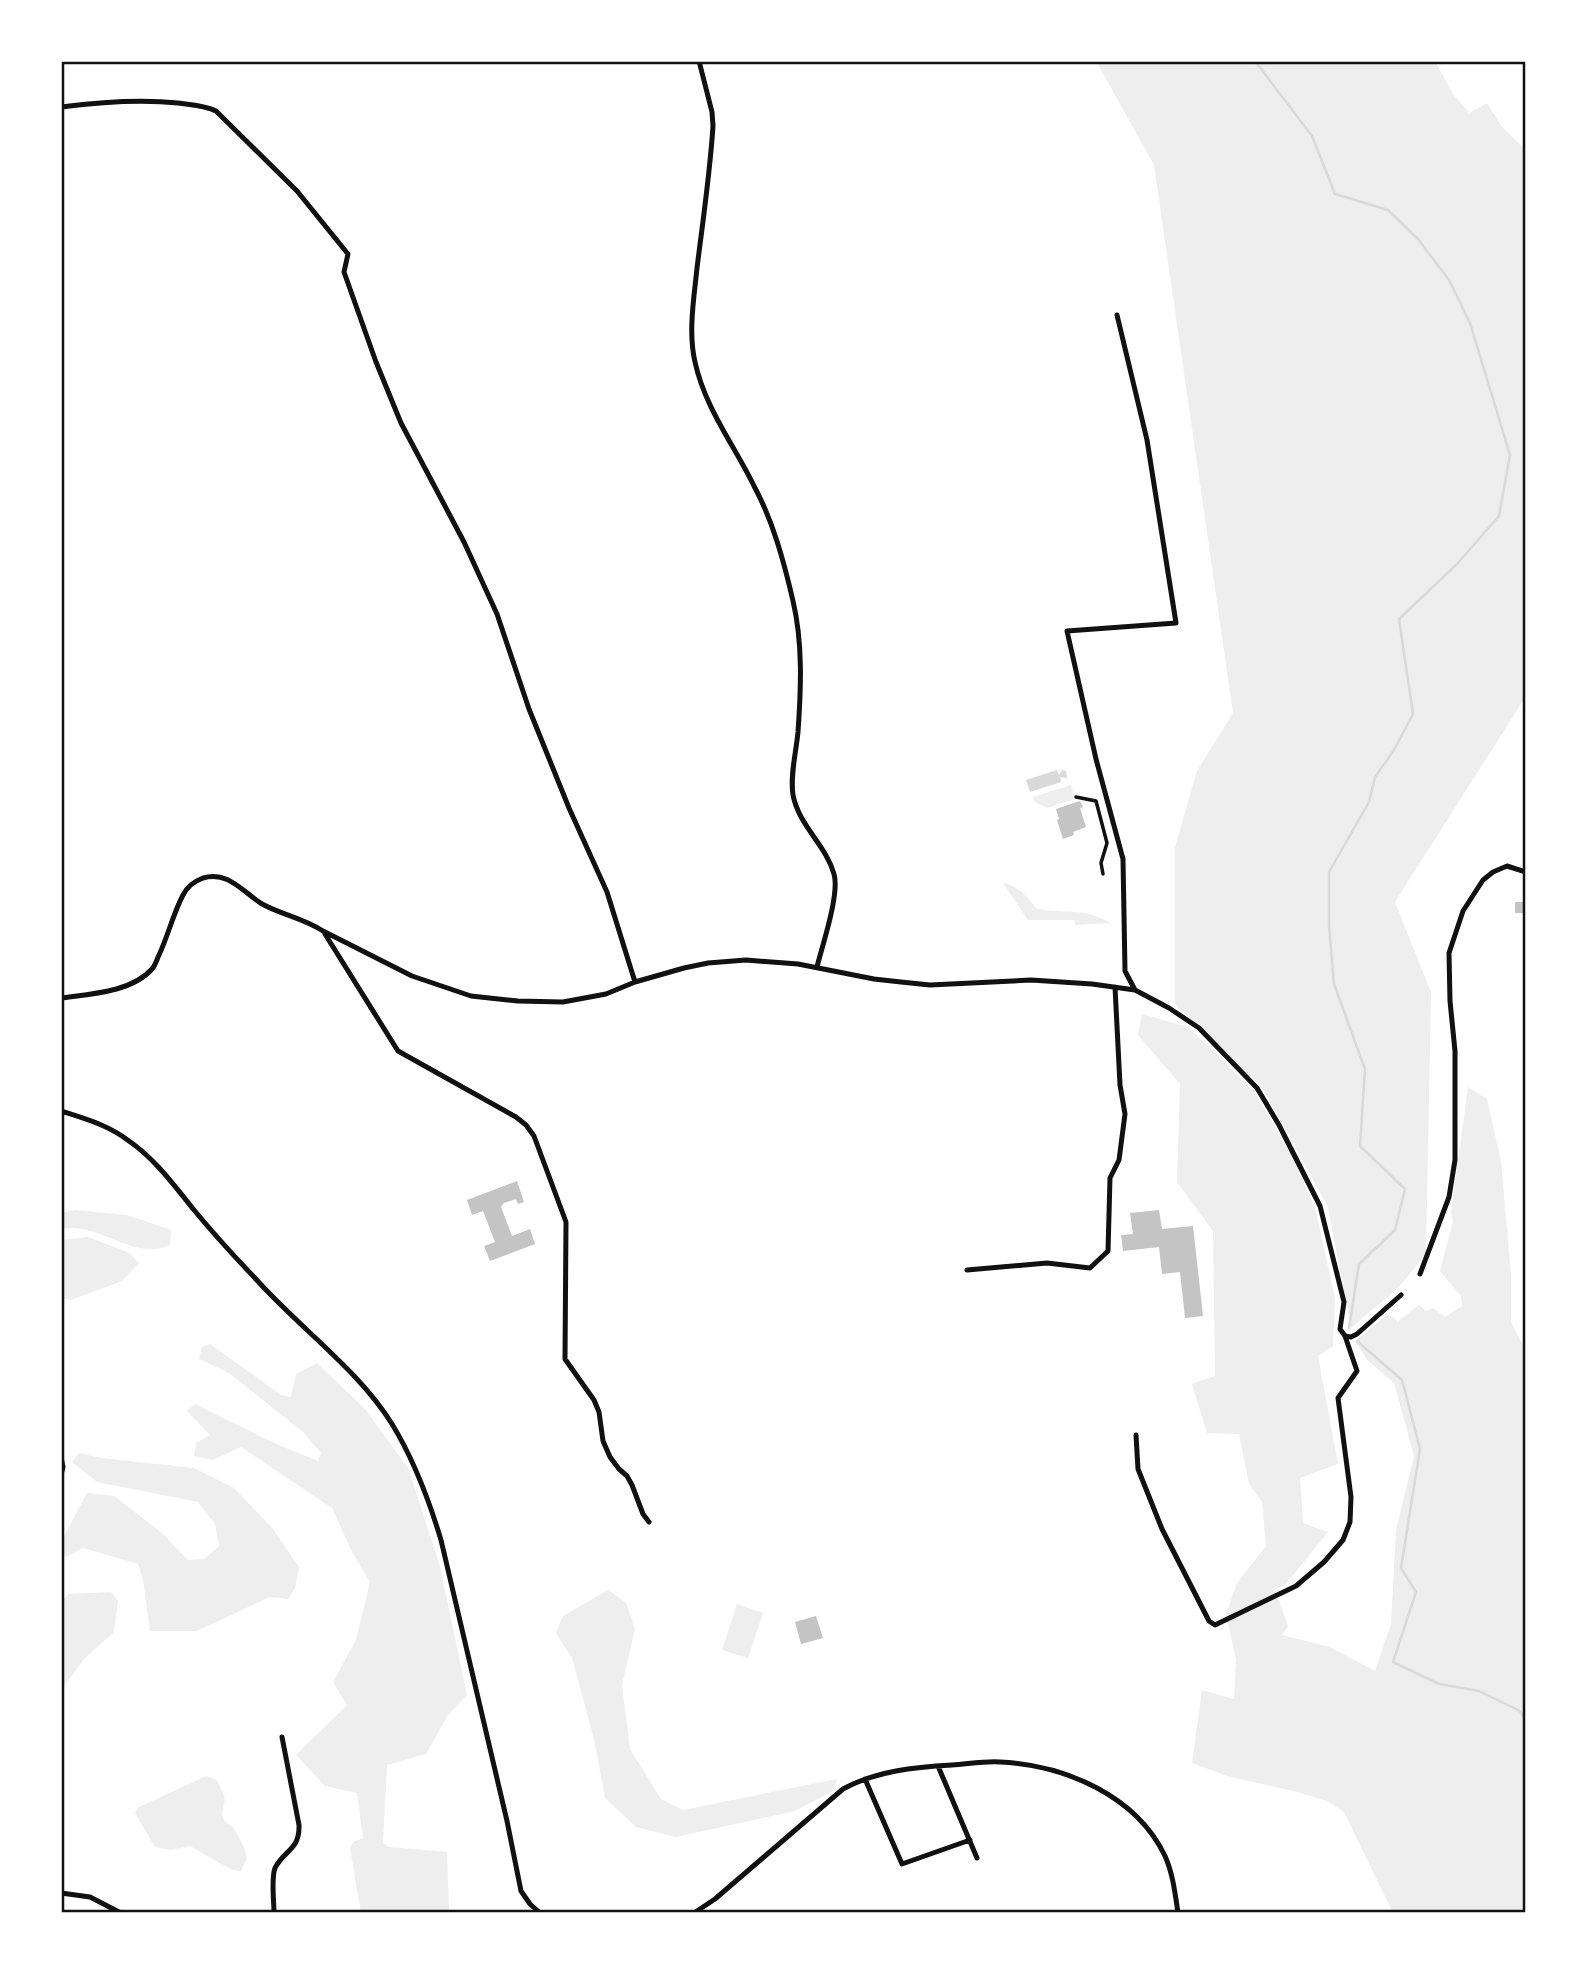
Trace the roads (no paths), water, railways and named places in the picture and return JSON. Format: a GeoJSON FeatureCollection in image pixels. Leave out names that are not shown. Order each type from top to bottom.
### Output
{"type":"FeatureCollection","features":[{"type":"Feature","properties":{"kind":"street"},"geometry":{"type":"LineString","coordinates":[[699,61],[713,126],[695,287],[693,352],[701,385],[710,406],[766,510],[794,607],[799,640],[800,677],[793,793],[802,820],[830,865],[836,880],[817,967]]}},
{"type":"Feature","properties":{"kind":"street"},"geometry":{"type":"LineString","coordinates":[[61,107],[153,101],[204,106],[216,111],[298,191],[348,254],[344,272],[376,362],[401,423],[464,542],[497,614],[534,721],[607,892],[635,982]]}},
{"type":"Feature","properties":{"kind":"street"},"geometry":{"type":"LineString","coordinates":[[1117,315],[1147,440],[1176,623],[1067,631],[1123,859],[1125,971],[1135,990]]}},
{"type":"Feature","properties":{"kind":"street"},"geometry":{"type":"LineString","coordinates":[[1076,797],[1096,801],[1107,843],[1101,863],[1103,874]]}},
{"type":"Feature","properties":{"kind":"street"},"geometry":{"type":"LineString","coordinates":[[1420,1273],[1449,1197],[1455,1160],[1455,1051],[1450,1001],[1450,953],[1463,911],[1483,880],[1507,866],[1526,872]]}},
{"type":"Feature","properties":{"kind":"street"},"geometry":{"type":"LineString","coordinates":[[61,998],[127,987],[152,969],[183,894],[190,885],[210,876],[232,881],[262,904],[311,924],[412,976],[471,996],[564,1002],[606,994],[635,982],[684,968],[724,961],[759,960],[817,967],[874,979],[930,985],[1031,980],[1135,990],[1199,1028],[1257,1088],[1321,1206],[1344,1302],[1341,1332],[1345,1336],[1357,1371],[1338,1398],[1351,1497],[1350,1522],[1343,1540],[1324,1562],[1296,1586],[1215,1625],[1209,1621],[1162,1529],[1138,1469],[1136,1435]]}},
{"type":"Feature","properties":{"kind":"street"},"geometry":{"type":"LineString","coordinates":[[323,931],[398,1051],[516,1117],[534,1136],[566,1222],[565,1359],[594,1400],[599,1412],[603,1441],[610,1457],[627,1476],[649,1522]]}},
{"type":"Feature","properties":{"kind":"street"},"geometry":{"type":"LineString","coordinates":[[967,1270],[1047,1264],[1090,1268],[1108,1251],[1110,1178],[1119,1160],[1125,1114],[1120,1085],[1115,987]]}},
{"type":"Feature","properties":{"kind":"street"},"geometry":{"type":"LineString","coordinates":[[61,1111],[99,1122],[128,1140],[153,1161],[256,1280],[343,1366],[391,1422],[431,1506],[507,1821],[521,1891],[540,1913]]}},
{"type":"Feature","properties":{"kind":"street"},"geometry":{"type":"LineString","coordinates":[[1345,1336],[1357,1334],[1401,1295]]}},
{"type":"Feature","properties":{"kind":"street"},"geometry":{"type":"LineString","coordinates":[[61,1457],[61,1475]]}},
{"type":"Feature","properties":{"kind":"street"},"geometry":{"type":"LineString","coordinates":[[274,1913],[274,1872],[295,1846],[299,1836],[282,1737]]}},
{"type":"Feature","properties":{"kind":"street"},"geometry":{"type":"LineString","coordinates":[[694,1913],[715,1899],[843,1789],[881,1774],[996,1762],[1032,1766],[1073,1777],[1110,1797],[1138,1817],[1159,1845],[1170,1870],[1178,1913]]}},
{"type":"Feature","properties":{"kind":"street"},"geometry":{"type":"LineString","coordinates":[[938,1766],[977,1858]]}},
{"type":"Feature","properties":{"kind":"street"},"geometry":{"type":"LineString","coordinates":[[865,1779],[902,1864],[970,1840]]}},
{"type":"Feature","properties":{"kind":"street"},"geometry":{"type":"LineString","coordinates":[[61,1893],[90,1897],[121,1913]]}},
{"type":"Feature","properties":{"kind":"waterway"},"geometry":{"type":"LineString","coordinates":[[1255,61],[1312,136],[1335,194],[1388,210],[1418,239],[1449,280],[1470,323],[1510,455],[1499,516],[1457,564],[1399,619],[1413,714],[1394,750],[1375,777],[1369,802],[1329,872],[1329,925],[1334,984],[1365,1069],[1360,1146],[1405,1189],[1395,1230],[1359,1264],[1349,1328]]}},
{"type":"Feature","properties":{"kind":"waterway"},"geometry":{"type":"LineString","coordinates":[[1357,1341],[1402,1380],[1420,1449],[1401,1568],[1416,1592],[1393,1662],[1439,1684],[1479,1691],[1520,1711],[1526,1721]]}}]}
